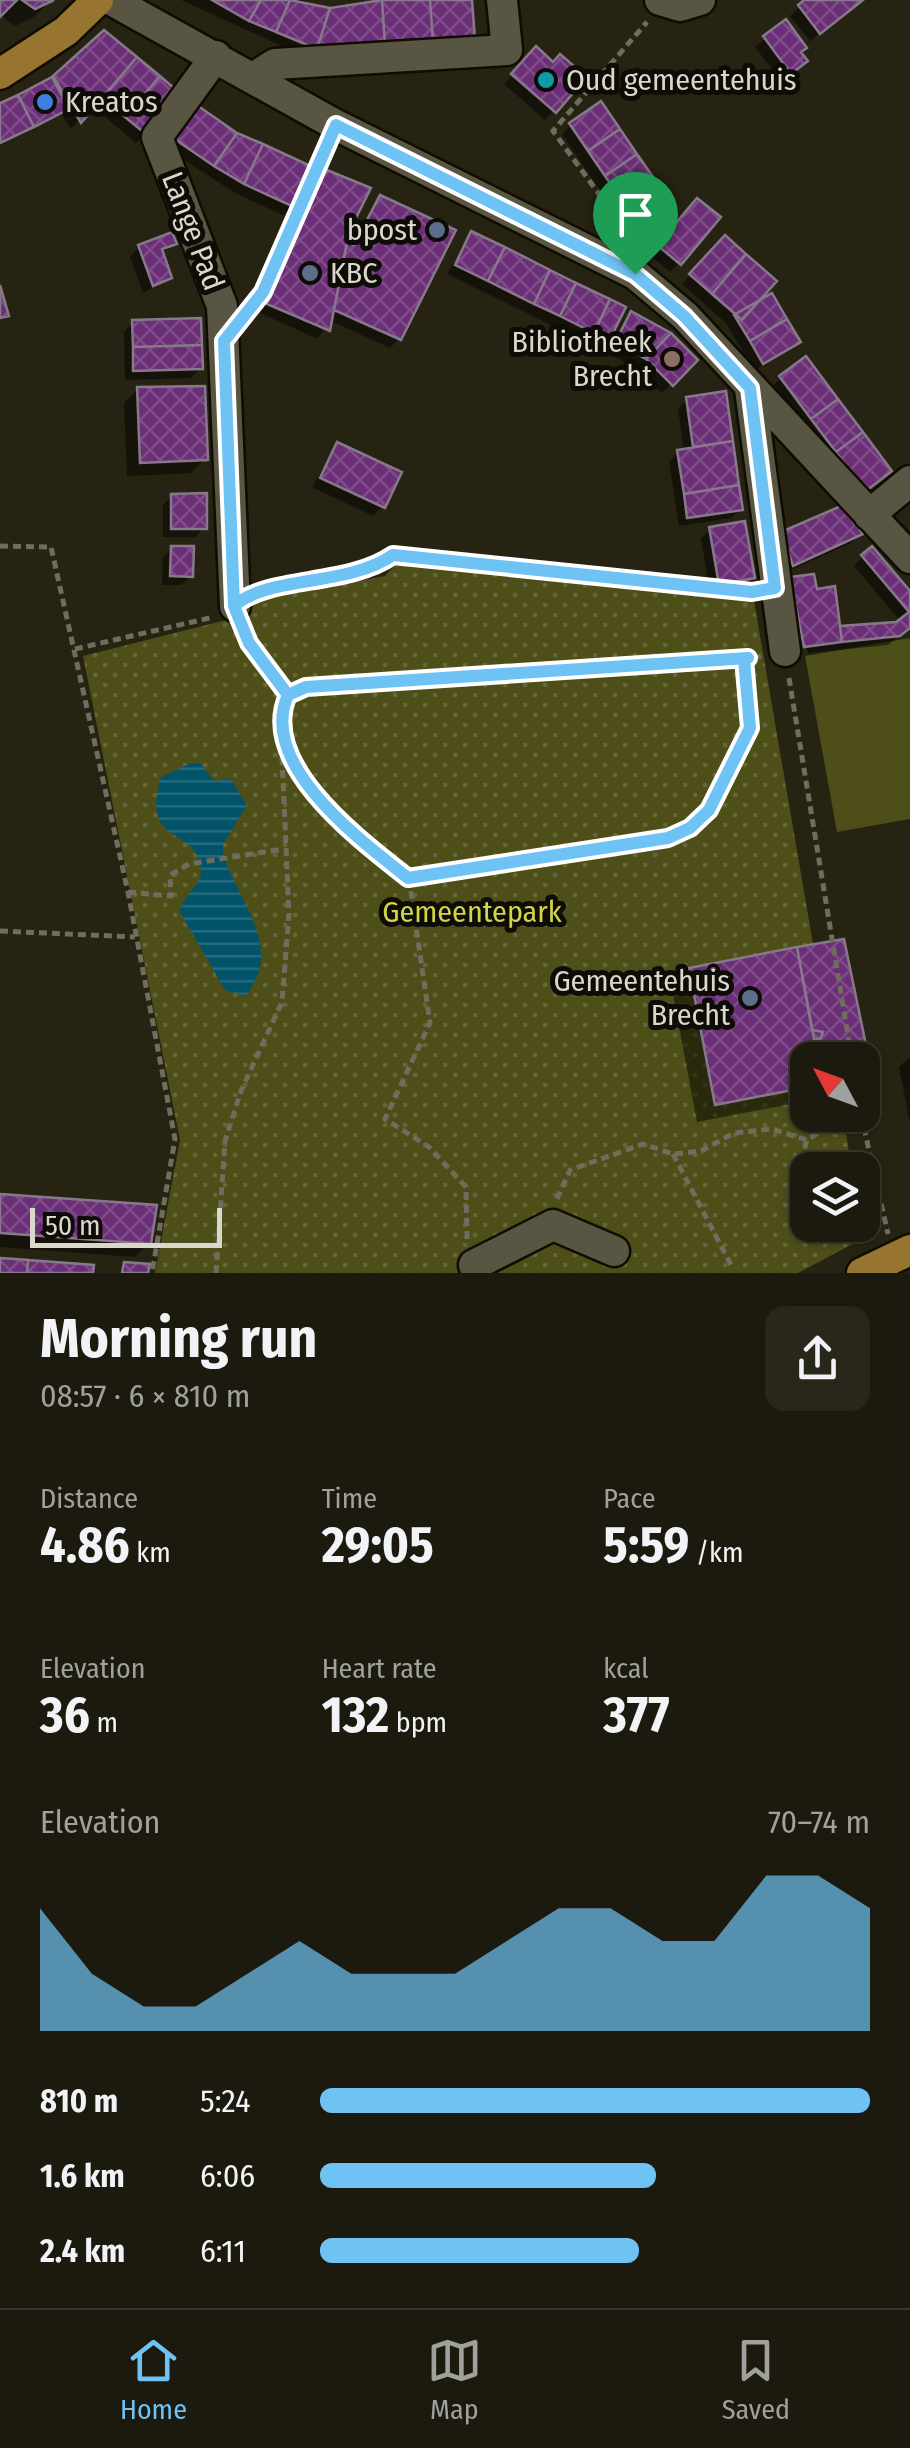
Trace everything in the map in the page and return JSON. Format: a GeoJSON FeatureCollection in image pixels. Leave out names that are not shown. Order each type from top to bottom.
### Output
{"type":"FeatureCollection","features":[{"type":"Feature","properties":{"kind":"main road"},"geometry":{"type":"LineString","coordinates":[[0,74],[66,31],[98,0]]}},
{"type":"Feature","properties":{"kind":"main road"},"geometry":{"type":"LineString","coordinates":[[862,1273],[901,1253]]}},
{"type":"Feature","properties":{"kind":"street"},"geometry":{"type":"LineString","coordinates":[[110,0],[336,125],[635,274],[684,316],[910,558]]}},
{"type":"Feature","properties":{"kind":"street"},"geometry":{"type":"LineString","coordinates":[[252,78],[275,64],[507,50],[502,0]]}},
{"type":"Feature","properties":{"kind":"street"},"geometry":{"type":"LineString","coordinates":[[662,2],[680,6],[700,0]]}},
{"type":"Feature","properties":{"kind":"street","name":"Lange Pad"},"geometry":{"type":"LineString","coordinates":[[216,56],[158,137],[222,306],[234,606]]}},
{"type":"Feature","properties":{"kind":"street"},"geometry":{"type":"LineString","coordinates":[[750,388],[785,651]]}},
{"type":"Feature","properties":{"kind":"street"},"geometry":{"type":"LineString","coordinates":[[869,515],[910,481]]}},
{"type":"Feature","properties":{"kind":"street"},"geometry":{"type":"LineString","coordinates":[[474,1265],[553,1226],[614,1251]]}},
{"type":"Feature","properties":{"kind":"path"},"geometry":{"type":"LineString","coordinates":[[635,274],[626,231],[552,131],[662,2]]}},
{"type":"Feature","properties":{"kind":"path"},"geometry":{"type":"LineString","coordinates":[[224,341],[263,292],[336,125]]}},
{"type":"Feature","properties":{"kind":"path"},"geometry":{"type":"LineString","coordinates":[[0,546],[52,546],[76,649],[175,1139],[152,1270],[160,1273]]}},
{"type":"Feature","properties":{"kind":"path"},"geometry":{"type":"LineString","coordinates":[[76,649],[229,613],[252,594],[369,571],[393,555],[752,592],[775,588]]}},
{"type":"Feature","properties":{"kind":"path"},"geometry":{"type":"LineString","coordinates":[[234,606],[249,643],[288,695]]}},
{"type":"Feature","properties":{"kind":"path"},"geometry":{"type":"LineString","coordinates":[[785,651],[849,1042]]}},
{"type":"Feature","properties":{"kind":"path"},"geometry":{"type":"LineString","coordinates":[[216,1273],[225,1141],[241,1091],[282,1002],[288,914],[283,850],[285,754],[280,713],[288,695],[306,687],[748,658],[744,659],[750,728],[709,810],[690,828],[668,838],[408,878]]}},
{"type":"Feature","properties":{"kind":"path"},"geometry":{"type":"LineString","coordinates":[[285,754],[351,833],[408,878],[430,1023],[385,1119],[429,1146],[466,1186],[468,1250],[474,1265]]}},
{"type":"Feature","properties":{"kind":"path"},"geometry":{"type":"LineString","coordinates":[[128,892],[171,896],[170,875],[189,864],[283,850]]}},
{"type":"Feature","properties":{"kind":"path"},"geometry":{"type":"LineString","coordinates":[[0,931],[136,938]]}},
{"type":"Feature","properties":{"kind":"path"},"geometry":{"type":"LineString","coordinates":[[553,1226],[557,1198],[570,1170],[643,1144],[673,1154],[700,1150],[734,1132],[772,1129],[807,1140]]}},
{"type":"Feature","properties":{"kind":"path"},"geometry":{"type":"LineString","coordinates":[[804,1152],[807,1140],[821,1132]]}},
{"type":"Feature","properties":{"kind":"path"},"geometry":{"type":"LineString","coordinates":[[865,1132],[901,1253]]}},
{"type":"Feature","properties":{"kind":"path"},"geometry":{"type":"LineString","coordinates":[[673,1154],[731,1265]]}},
{"type":"Feature","properties":{"kind":"green space","name":"Gemeentepark"},"geometry":{"type":"Polygon","coordinates":[[[399,561],[753,595],[830,1042],[790,1042],[790,1132],[846,1132],[849,1152],[790,1152],[790,1242],[856,1242],[798,1273],[155,1273],[180,1140],[83,656],[234,618],[251,600],[385,576],[399,561]]]}},
{"type":"Feature","properties":{"kind":"green space"},"geometry":{"type":"Polygon","coordinates":[[[910,638],[910,819],[837,832],[805,656],[910,638]]]}},
{"type":"Feature","properties":{"kind":"water"},"geometry":{"type":"Polygon","coordinates":[[[191,763],[201,764],[214,781],[230,778],[247,805],[223,844],[223,853],[260,942],[256,978],[245,996],[225,990],[180,912],[201,870],[190,846],[163,826],[157,800],[161,777],[191,763]]]}},
{"type":"Feature","properties":{"kind":"building"},"geometry":{"type":"Polygon","coordinates":[[[0,0],[17,0],[0,17],[0,0]]]}},
{"type":"Feature","properties":{"kind":"building"},"geometry":{"type":"Polygon","coordinates":[[[22,0],[54,0],[35,9],[22,0]]]}},
{"type":"Feature","properties":{"kind":"building"},"geometry":{"type":"Polygon","coordinates":[[[212,0],[261,0],[249,21],[212,0]]]}},
{"type":"Feature","properties":{"kind":"building"},"geometry":{"type":"Polygon","coordinates":[[[261,0],[290,0],[276,32],[249,21],[261,0]]]}},
{"type":"Feature","properties":{"kind":"building"},"geometry":{"type":"Polygon","coordinates":[[[290,0],[330,8],[317,49],[276,32],[290,0]]]}},
{"type":"Feature","properties":{"kind":"building"},"geometry":{"type":"Polygon","coordinates":[[[382,0],[430,0],[433,41],[385,45],[382,0]]]}},
{"type":"Feature","properties":{"kind":"building"},"geometry":{"type":"Polygon","coordinates":[[[382,0],[385,45],[317,49],[330,8],[382,0]]]}},
{"type":"Feature","properties":{"kind":"building"},"geometry":{"type":"Polygon","coordinates":[[[430,0],[472,0],[475,39],[433,41],[430,0]]]}},
{"type":"Feature","properties":{"kind":"building"},"geometry":{"type":"Polygon","coordinates":[[[804,0],[863,0],[820,34],[798,5],[804,0]]]}},
{"type":"Feature","properties":{"kind":"building"},"geometry":{"type":"Polygon","coordinates":[[[786,19],[807,48],[801,52],[808,61],[791,74],[763,36],[786,19]]]}},
{"type":"Feature","properties":{"kind":"building"},"geometry":{"type":"Polygon","coordinates":[[[104,30],[137,57],[81,123],[53,76],[104,30]]]}},
{"type":"Feature","properties":{"kind":"building","name":"Oud gemeentehuis"},"geometry":{"type":"Polygon","coordinates":[[[536,46],[553,62],[560,54],[575,67],[569,75],[580,85],[556,113],[511,74],[536,46]]]}},
{"type":"Feature","properties":{"kind":"building"},"geometry":{"type":"Polygon","coordinates":[[[137,57],[160,76],[125,117],[102,98],[137,57]]]}},
{"type":"Feature","properties":{"kind":"building"},"geometry":{"type":"Polygon","coordinates":[[[160,76],[182,95],[147,135],[125,117],[160,76]]]}},
{"type":"Feature","properties":{"kind":"building"},"geometry":{"type":"Polygon","coordinates":[[[52,77],[69,109],[34,127],[18,95],[52,77]]]}},
{"type":"Feature","properties":{"kind":"building"},"geometry":{"type":"Polygon","coordinates":[[[18,95],[34,127],[0,143],[0,103],[18,95]]]}},
{"type":"Feature","properties":{"kind":"building"},"geometry":{"type":"Polygon","coordinates":[[[191,101],[237,133],[214,166],[167,134],[191,101]]]}},
{"type":"Feature","properties":{"kind":"building"},"geometry":{"type":"Polygon","coordinates":[[[601,101],[620,129],[588,151],[569,123],[601,101]]]}},
{"type":"Feature","properties":{"kind":"building"},"geometry":{"type":"Polygon","coordinates":[[[620,129],[637,154],[605,176],[588,151],[620,129]]]}},
{"type":"Feature","properties":{"kind":"building"},"geometry":{"type":"Polygon","coordinates":[[[237,133],[263,144],[244,184],[214,166],[237,133]]]}},
{"type":"Feature","properties":{"kind":"building"},"geometry":{"type":"Polygon","coordinates":[[[263,144],[313,167],[294,207],[244,184],[263,144]]]}},
{"type":"Feature","properties":{"kind":"building"},"geometry":{"type":"Polygon","coordinates":[[[637,154],[653,177],[621,199],[605,176],[637,154]]]}},
{"type":"Feature","properties":{"kind":"building","name":"KBC"},"geometry":{"type":"Polygon","coordinates":[[[322,168],[371,188],[349,232],[330,331],[267,304],[322,168]]]}},
{"type":"Feature","properties":{"kind":"building"},"geometry":{"type":"Polygon","coordinates":[[[653,177],[667,198],[635,220],[621,199],[653,177]]]}},
{"type":"Feature","properties":{"kind":"building"},"geometry":{"type":"Polygon","coordinates":[[[380,195],[456,230],[401,340],[334,310],[347,242],[354,245],[380,195]]]}},
{"type":"Feature","properties":{"kind":"building"},"geometry":{"type":"Polygon","coordinates":[[[697,198],[721,217],[681,265],[657,245],[697,198]]]}},
{"type":"Feature","properties":{"kind":"building"},"geometry":{"type":"Polygon","coordinates":[[[471,231],[505,247],[488,281],[455,265],[471,231]]]}},
{"type":"Feature","properties":{"kind":"building"},"geometry":{"type":"Polygon","coordinates":[[[172,232],[177,244],[162,249],[172,278],[153,286],[138,245],[172,232]]]}},
{"type":"Feature","properties":{"kind":"building"},"geometry":{"type":"Polygon","coordinates":[[[725,235],[746,254],[712,294],[689,274],[725,235]]]}},
{"type":"Feature","properties":{"kind":"building"},"geometry":{"type":"Polygon","coordinates":[[[505,247],[550,270],[534,304],[488,281],[505,247]]]}},
{"type":"Feature","properties":{"kind":"building"},"geometry":{"type":"Polygon","coordinates":[[[746,254],[777,281],[742,320],[712,294],[746,254]]]}},
{"type":"Feature","properties":{"kind":"building"},"geometry":{"type":"Polygon","coordinates":[[[550,270],[576,283],[560,316],[534,304],[550,270]]]}},
{"type":"Feature","properties":{"kind":"building"},"geometry":{"type":"Polygon","coordinates":[[[576,283],[610,299],[594,333],[560,316],[576,283]]]}},
{"type":"Feature","properties":{"kind":"building"},"geometry":{"type":"Polygon","coordinates":[[[0,285],[9,316],[0,318],[0,285]]]}},
{"type":"Feature","properties":{"kind":"building"},"geometry":{"type":"Polygon","coordinates":[[[772,293],[787,319],[750,341],[734,315],[772,293]]]}},
{"type":"Feature","properties":{"kind":"building"},"geometry":{"type":"Polygon","coordinates":[[[610,299],[626,307],[609,341],[594,333],[610,299]]]}},
{"type":"Feature","properties":{"kind":"building"},"geometry":{"type":"Polygon","coordinates":[[[631,311],[671,333],[646,359],[615,343],[631,311]]]}},
{"type":"Feature","properties":{"kind":"building"},"geometry":{"type":"Polygon","coordinates":[[[201,318],[202,345],[133,347],[132,320],[201,318]]]}},
{"type":"Feature","properties":{"kind":"building"},"geometry":{"type":"Polygon","coordinates":[[[787,319],[801,342],[763,364],[750,341],[787,319]]]}},
{"type":"Feature","properties":{"kind":"building","name":"Bibliotheek Brecht"},"geometry":{"type":"Polygon","coordinates":[[[671,333],[698,360],[673,386],[646,359],[671,333]]]}},
{"type":"Feature","properties":{"kind":"building"},"geometry":{"type":"Polygon","coordinates":[[[202,345],[203,369],[133,371],[133,347],[202,345]]]}},
{"type":"Feature","properties":{"kind":"building"},"geometry":{"type":"Polygon","coordinates":[[[806,356],[838,399],[811,419],[779,376],[806,356]]]}},
{"type":"Feature","properties":{"kind":"building"},"geometry":{"type":"Polygon","coordinates":[[[205,386],[208,460],[140,463],[137,387],[205,386]]]}},
{"type":"Feature","properties":{"kind":"building"},"geometry":{"type":"Polygon","coordinates":[[[726,391],[733,441],[693,447],[686,397],[726,391]]]}},
{"type":"Feature","properties":{"kind":"building"},"geometry":{"type":"Polygon","coordinates":[[[838,399],[863,432],[836,452],[811,419],[838,399]]]}},
{"type":"Feature","properties":{"kind":"building"},"geometry":{"type":"Polygon","coordinates":[[[863,432],[892,471],[866,491],[836,452],[863,432]]]}},
{"type":"Feature","properties":{"kind":"building"},"geometry":{"type":"Polygon","coordinates":[[[733,441],[739,485],[684,494],[677,450],[733,441]]]}},
{"type":"Feature","properties":{"kind":"building"},"geometry":{"type":"Polygon","coordinates":[[[337,442],[402,472],[385,508],[320,478],[337,442]]]}},
{"type":"Feature","properties":{"kind":"building"},"geometry":{"type":"Polygon","coordinates":[[[739,485],[743,510],[687,518],[684,494],[739,485]]]}},
{"type":"Feature","properties":{"kind":"building"},"geometry":{"type":"Polygon","coordinates":[[[207,493],[207,529],[171,529],[171,494],[207,493]]]}},
{"type":"Feature","properties":{"kind":"building"},"geometry":{"type":"Polygon","coordinates":[[[841,506],[863,534],[793,566],[781,532],[841,506]]]}},
{"type":"Feature","properties":{"kind":"building"},"geometry":{"type":"Polygon","coordinates":[[[745,521],[755,578],[719,585],[709,527],[745,521]]]}},
{"type":"Feature","properties":{"kind":"building"},"geometry":{"type":"Polygon","coordinates":[[[171,546],[194,546],[193,577],[170,576],[171,546]]]}},
{"type":"Feature","properties":{"kind":"building"},"geometry":{"type":"Polygon","coordinates":[[[872,546],[910,591],[910,628],[900,636],[842,642],[840,626],[896,622],[909,612],[861,555],[872,546]]]}},
{"type":"Feature","properties":{"kind":"building"},"geometry":{"type":"Polygon","coordinates":[[[814,574],[817,589],[835,586],[842,642],[804,647],[790,577],[814,574]]]}},
{"type":"Feature","properties":{"kind":"building"},"geometry":{"type":"Polygon","coordinates":[[[844,939],[865,1042],[815,1042],[797,947],[844,939]]]}},
{"type":"Feature","properties":{"kind":"building","name":"Gemeentehuis Brecht"},"geometry":{"type":"Polygon","coordinates":[[[797,947],[812,1030],[823,1032],[815,1042],[790,1042],[790,1090],[715,1105],[689,968],[797,947]]]}},
{"type":"Feature","properties":{"kind":"building"},"geometry":{"type":"Polygon","coordinates":[[[0,1194],[157,1205],[151,1244],[0,1233],[0,1194]]]}},
{"type":"Feature","properties":{"kind":"building"},"geometry":{"type":"Polygon","coordinates":[[[0,1258],[28,1260],[27,1273],[0,1273],[0,1258]]]}},
{"type":"Feature","properties":{"kind":"building"},"geometry":{"type":"Polygon","coordinates":[[[28,1260],[94,1265],[93,1273],[27,1273],[28,1260]]]}},
{"type":"Feature","properties":{"kind":"building"},"geometry":{"type":"Polygon","coordinates":[[[124,1262],[150,1264],[148,1273],[122,1273],[124,1262]]]}},
{"type":"Feature","properties":{"kind":"place","name":"Oud gemeentehuis"},"geometry":{"type":"Point","coordinates":[546,80]}},
{"type":"Feature","properties":{"kind":"place","name":"Kreatos"},"geometry":{"type":"Point","coordinates":[45,102]}},
{"type":"Feature","properties":{"kind":"place","name":"bpost"},"geometry":{"type":"Point","coordinates":[437,230]}},
{"type":"Feature","properties":{"kind":"place","name":"KBC"},"geometry":{"type":"Point","coordinates":[310,273]}},
{"type":"Feature","properties":{"kind":"place","name":"Bibliotheek Brecht"},"geometry":{"type":"Point","coordinates":[672,359]}},
{"type":"Feature","properties":{"kind":"place","name":"Gemeentehuis Brecht"},"geometry":{"type":"Point","coordinates":[750,998]}},
{"type":"Feature","properties":{"kind":"route"},"geometry":{"type":"LineString","coordinates":[[635,274],[336,125],[263,292],[224,341],[234,606],[249,643],[288,695],[280,713],[285,754],[351,833],[408,878],[668,838],[690,828],[709,810],[735,765],[750,728],[744,659],[748,658],[306,687],[288,695],[249,643],[234,606],[252,594],[369,571],[393,555],[752,592],[775,588],[750,388],[684,316],[635,274]]}}]}
